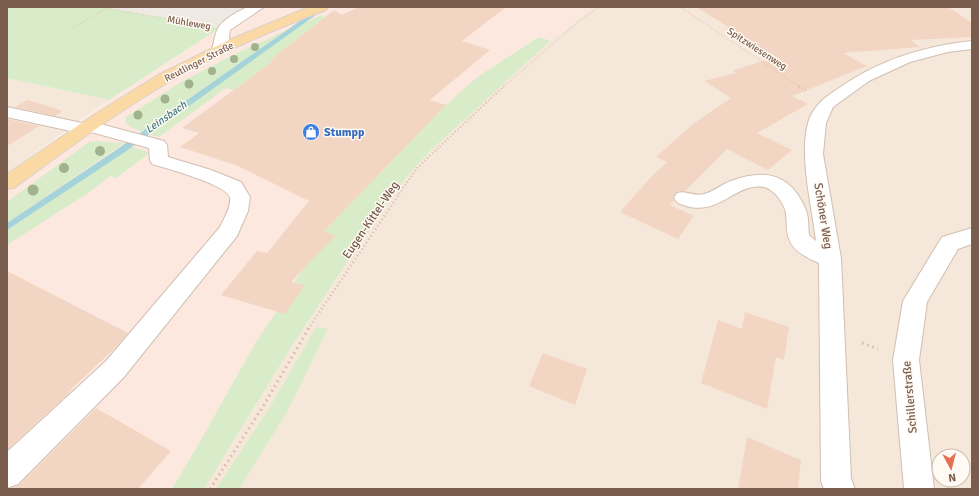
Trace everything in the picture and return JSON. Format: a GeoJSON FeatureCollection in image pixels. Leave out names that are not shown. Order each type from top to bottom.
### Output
{"type":"FeatureCollection","features":[{"type":"Feature","properties":{"kind":"main road","name":"Reutlinger Straße"},"geometry":{"type":"LineString","coordinates":[[7,183],[86,128],[187,66],[251,35],[320,7]]}},
{"type":"Feature","properties":{"kind":"street","name":"Mühleweg"},"geometry":{"type":"LineString","coordinates":[[218,51],[222,46],[222,35],[224,29],[251,10]]}},
{"type":"Feature","properties":{"kind":"street","name":"Schöner Weg"},"geometry":{"type":"LineString","coordinates":[[840,489],[836,481],[830,258],[814,154],[817,123],[826,104],[863,78],[905,59],[946,48],[972,45]]}},
{"type":"Feature","properties":{"kind":"street"},"geometry":{"type":"LineString","coordinates":[[7,112],[122,135],[158,145],[159,160],[204,174],[234,187],[240,197],[238,211],[229,231],[115,369],[7,473]]}},
{"type":"Feature","properties":{"kind":"street"},"geometry":{"type":"LineString","coordinates":[[684,198],[696,202],[705,202],[712,200],[727,190],[754,180],[768,182],[778,186],[785,190],[796,210],[799,238],[814,252],[830,258]]}},
{"type":"Feature","properties":{"kind":"street","name":"Schillerstraße"},"geometry":{"type":"LineString","coordinates":[[919,489],[906,360],[915,302],[950,243],[972,236]]}},
{"type":"Feature","properties":{"kind":"path","name":"Mühleweg"},"geometry":{"type":"LineString","coordinates":[[99,7],[224,29]]}},
{"type":"Feature","properties":{"kind":"path","name":"Eugen-Kittel-Weg"},"geometry":{"type":"LineString","coordinates":[[210,489],[262,408],[309,327],[417,168],[504,86],[579,21],[599,7]]}},
{"type":"Feature","properties":{"kind":"path","name":"Spitzwiesenweg"},"geometry":{"type":"LineString","coordinates":[[680,7],[826,104]]}},
{"type":"Feature","properties":{"kind":"path"},"geometry":{"type":"LineString","coordinates":[[72,28],[107,8]]}},
{"type":"Feature","properties":{"kind":"path"},"geometry":{"type":"LineString","coordinates":[[832,332],[906,360]]}},
{"type":"Feature","properties":{"kind":"shaded area"},"geometry":{"type":"Polygon","coordinates":[[[103,7],[257,7],[220,28],[103,7]]]}},
{"type":"Feature","properties":{"kind":"shaded area"},"geometry":{"type":"Polygon","coordinates":[[[257,7],[592,7],[550,41],[489,95],[430,151],[407,176],[359,244],[290,349],[204,489],[7,489],[7,178],[109,100],[220,28],[257,7]]]}},
{"type":"Feature","properties":{"kind":"shaded area"},"geometry":{"type":"Polygon","coordinates":[[[592,7],[972,7],[972,489],[204,489],[290,349],[359,244],[407,176],[430,151],[489,95],[550,41],[592,7]]]}},
{"type":"Feature","properties":{"kind":"shaded area"},"geometry":{"type":"Polygon","coordinates":[[[7,78],[109,100],[7,173],[7,78]]]}},
{"type":"Feature","properties":{"kind":"green space"},"geometry":{"type":"Polygon","coordinates":[[[7,7],[103,7],[220,28],[109,100],[7,78],[7,7]]]}},
{"type":"Feature","properties":{"kind":"green space"},"geometry":{"type":"Polygon","coordinates":[[[321,15],[325,17],[269,61],[272,62],[234,90],[226,88],[159,137],[147,134],[303,24],[321,15]]]}},
{"type":"Feature","properties":{"kind":"green space"},"geometry":{"type":"Polygon","coordinates":[[[291,28],[142,132],[131,127],[125,122],[126,117],[181,82],[237,53],[291,28]]]}},
{"type":"Feature","properties":{"kind":"green space"},"geometry":{"type":"Polygon","coordinates":[[[539,37],[550,41],[430,151],[407,176],[359,244],[290,349],[204,489],[172,489],[256,342],[277,311],[304,285],[294,282],[307,264],[334,236],[324,231],[446,105],[476,78],[539,37]]]}},
{"type":"Feature","properties":{"kind":"green space"},"geometry":{"type":"Polygon","coordinates":[[[89,142],[124,143],[7,223],[7,202],[89,142]]]}},
{"type":"Feature","properties":{"kind":"green space"},"geometry":{"type":"Polygon","coordinates":[[[130,146],[150,153],[116,178],[110,176],[88,193],[7,245],[7,230],[130,146]]]}},
{"type":"Feature","properties":{"kind":"green space"},"geometry":{"type":"Polygon","coordinates":[[[316,327],[328,329],[288,410],[239,489],[216,489],[270,407],[316,327]]]}},
{"type":"Feature","properties":{"kind":"building"},"geometry":{"type":"Polygon","coordinates":[[[359,7],[506,7],[462,41],[490,50],[430,100],[446,105],[324,231],[335,236],[291,282],[305,285],[285,314],[221,295],[257,251],[267,253],[309,201],[238,166],[180,147],[199,133],[182,128],[272,62],[269,61],[334,10],[342,15],[359,7]]]}},
{"type":"Feature","properties":{"kind":"building"},"geometry":{"type":"Polygon","coordinates":[[[696,7],[948,7],[972,23],[972,37],[911,40],[920,47],[843,53],[867,66],[792,96],[808,104],[757,133],[792,150],[768,170],[727,149],[685,191],[676,192],[673,197],[674,201],[670,205],[694,216],[678,239],[620,212],[650,178],[667,162],[656,157],[693,124],[731,98],[704,81],[736,73],[732,71],[772,58],[734,34],[738,33],[696,7]]]}},
{"type":"Feature","properties":{"kind":"building"},"geometry":{"type":"Polygon","coordinates":[[[28,100],[63,111],[55,116],[15,107],[28,100]]]}},
{"type":"Feature","properties":{"kind":"building"},"geometry":{"type":"Polygon","coordinates":[[[7,119],[39,126],[7,146],[7,119]]]}},
{"type":"Feature","properties":{"kind":"building"},"geometry":{"type":"Polygon","coordinates":[[[7,271],[128,333],[114,349],[68,392],[69,393],[7,450],[7,271]]]}},
{"type":"Feature","properties":{"kind":"building"},"geometry":{"type":"Polygon","coordinates":[[[745,312],[789,327],[784,360],[776,357],[767,409],[701,383],[718,320],[742,329],[745,312]]]}},
{"type":"Feature","properties":{"kind":"building"},"geometry":{"type":"Polygon","coordinates":[[[543,353],[587,369],[575,405],[529,386],[543,353]]]}},
{"type":"Feature","properties":{"kind":"building"},"geometry":{"type":"Polygon","coordinates":[[[96,408],[171,451],[138,489],[9,489],[19,485],[96,408]]]}},
{"type":"Feature","properties":{"kind":"building"},"geometry":{"type":"Polygon","coordinates":[[[747,437],[801,460],[798,489],[738,489],[747,437]]]}},
{"type":"Feature","properties":{"kind":"waterway","name":"Leinsbach"},"geometry":{"type":"LineString","coordinates":[[7,227],[119,152],[324,7]]}},
{"type":"Feature","properties":{"kind":"place","name":"Stumpp"},"geometry":{"type":"Point","coordinates":[311,132]}}]}
